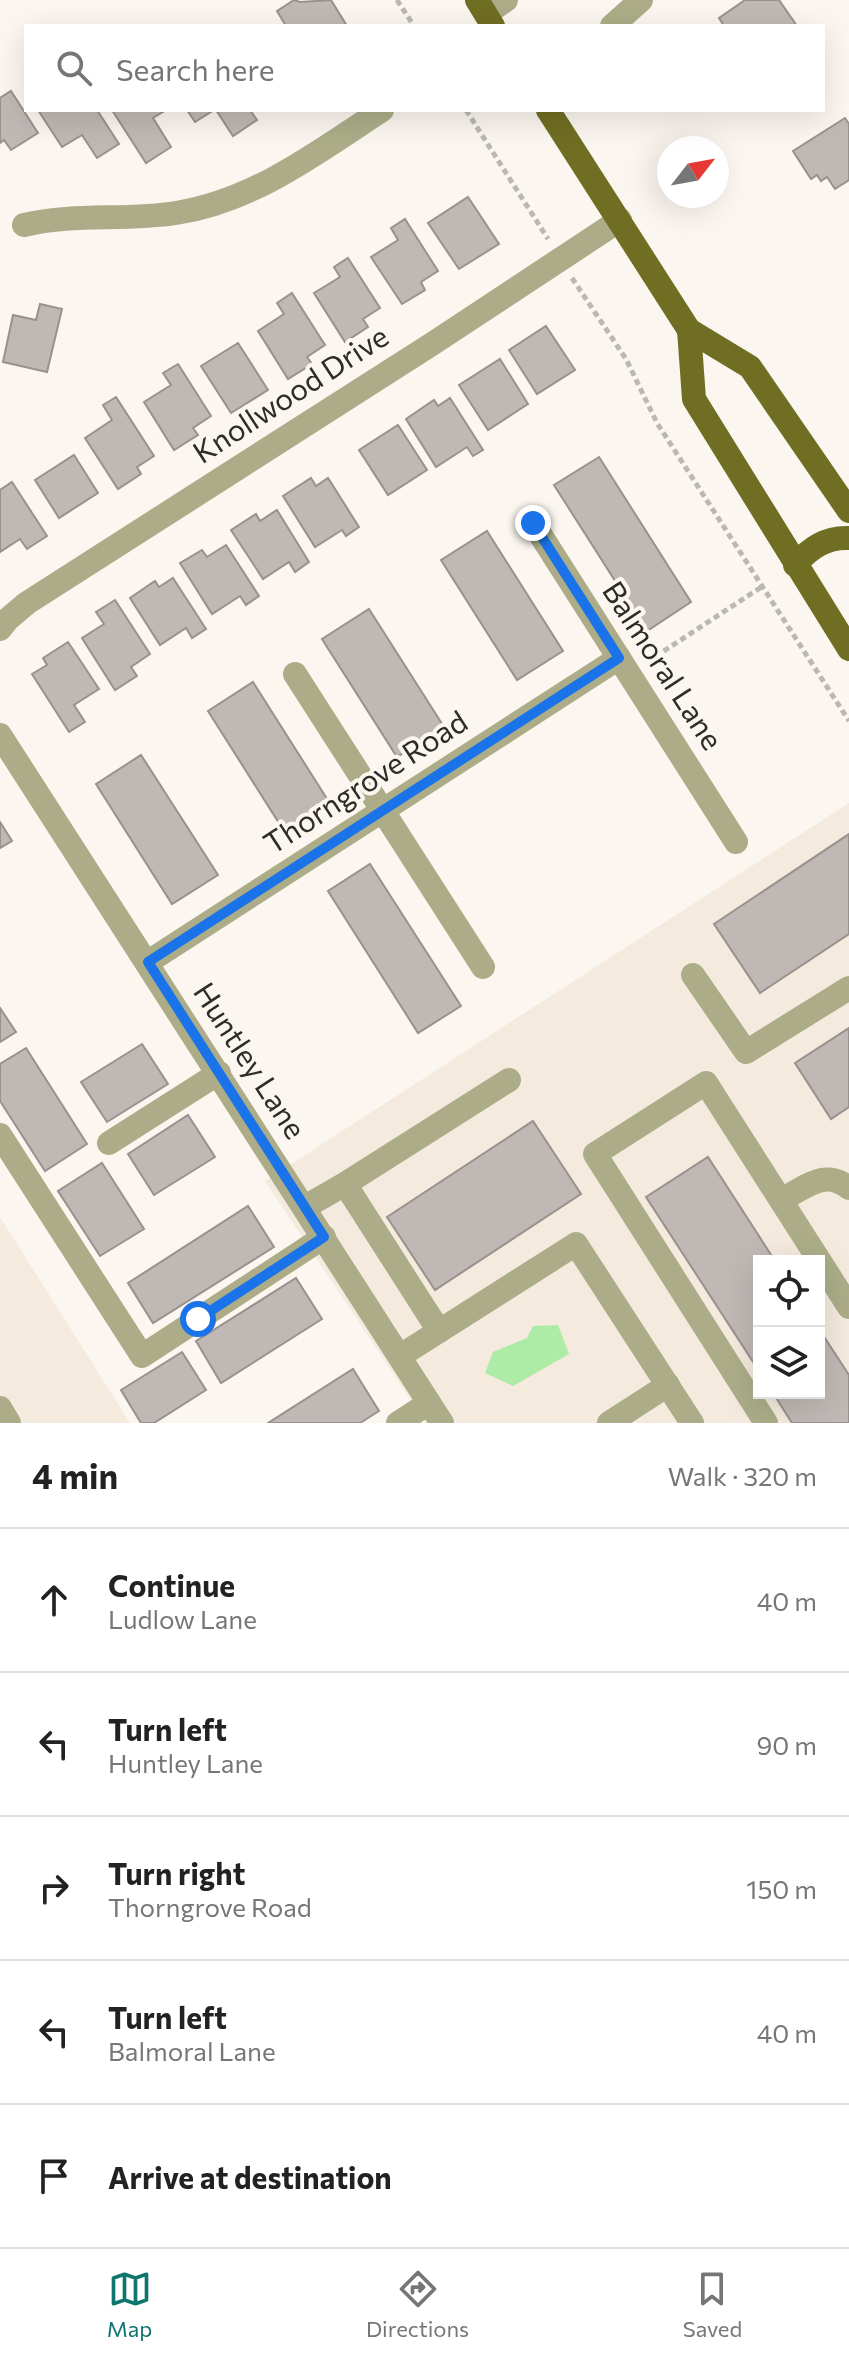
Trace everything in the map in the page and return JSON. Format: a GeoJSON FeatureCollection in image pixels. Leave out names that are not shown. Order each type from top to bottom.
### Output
{"type":"FeatureCollection","features":[{"type":"Feature","properties":{"kind":"main road"},"geometry":{"type":"LineString","coordinates":[[549,112],[689,330],[750,367],[849,511]]}},
{"type":"Feature","properties":{"kind":"main road"},"geometry":{"type":"LineString","coordinates":[[689,330],[694,399],[849,649]]}},
{"type":"Feature","properties":{"kind":"main road"},"geometry":{"type":"LineString","coordinates":[[795,565],[823,542],[849,538]]}},
{"type":"Feature","properties":{"kind":"street"},"geometry":{"type":"LineString","coordinates":[[614,24],[641,0]]}},
{"type":"Feature","properties":{"kind":"street"},"geometry":{"type":"LineString","coordinates":[[24,225],[57,219],[165,214],[207,206],[246,193],[288,171],[379,112]]}},
{"type":"Feature","properties":{"kind":"street","name":"Knollwood Drive"},"geometry":{"type":"LineString","coordinates":[[0,629],[27,603],[620,220]]}},
{"type":"Feature","properties":{"kind":"street","name":"Balmoral Lane"},"geometry":{"type":"LineString","coordinates":[[533,523],[736,842]]}},
{"type":"Feature","properties":{"kind":"street","name":"Thorngrove Road"},"geometry":{"type":"LineString","coordinates":[[148,962],[384,810],[624,666]]}},
{"type":"Feature","properties":{"kind":"street"},"geometry":{"type":"LineString","coordinates":[[295,674],[483,967]]}},
{"type":"Feature","properties":{"kind":"street","name":"Huntley Lane"},"geometry":{"type":"LineString","coordinates":[[0,735],[9,768],[148,962],[436,1413]]}},
{"type":"Feature","properties":{"kind":"street"},"geometry":{"type":"LineString","coordinates":[[693,975],[746,1052],[849,988]]}},
{"type":"Feature","properties":{"kind":"street"},"geometry":{"type":"LineString","coordinates":[[109,1143],[219,1073]]}},
{"type":"Feature","properties":{"kind":"street"},"geometry":{"type":"LineString","coordinates":[[305,1207],[509,1080]]}},
{"type":"Feature","properties":{"kind":"street"},"geometry":{"type":"LineString","coordinates":[[766,1423],[595,1154],[706,1083],[849,1307]]}},
{"type":"Feature","properties":{"kind":"street"},"geometry":{"type":"LineString","coordinates":[[0,1135],[142,1356],[324,1237]]}},
{"type":"Feature","properties":{"kind":"street"},"geometry":{"type":"LineString","coordinates":[[781,1200],[824,1178],[836,1178],[849,1188]]}},
{"type":"Feature","properties":{"kind":"street"},"geometry":{"type":"LineString","coordinates":[[345,1184],[439,1331]]}},
{"type":"Feature","properties":{"kind":"street"},"geometry":{"type":"LineString","coordinates":[[400,1356],[576,1244],[692,1423]]}},
{"type":"Feature","properties":{"kind":"street"},"geometry":{"type":"LineString","coordinates":[[613,1422],[668,1385]]}},
{"type":"Feature","properties":{"kind":"street"},"geometry":{"type":"LineString","coordinates":[[0,1408],[9,1423]]}},
{"type":"Feature","properties":{"kind":"street"},"geometry":{"type":"LineString","coordinates":[[398,1423],[436,1413]]}},
{"type":"Feature","properties":{"kind":"path"},"geometry":{"type":"LineString","coordinates":[[397,0],[413,24]]}},
{"type":"Feature","properties":{"kind":"path"},"geometry":{"type":"LineString","coordinates":[[467,112],[548,239]]}},
{"type":"Feature","properties":{"kind":"path"},"geometry":{"type":"LineString","coordinates":[[571,276],[626,359],[657,423],[849,721]]}},
{"type":"Feature","properties":{"kind":"path"},"geometry":{"type":"LineString","coordinates":[[624,666],[763,586]]}},
{"type":"Feature","properties":{"kind":"shaded area"},"geometry":{"type":"Polygon","coordinates":[[[849,803],[849,1423],[426,1423],[265,1181],[849,803]]]}},
{"type":"Feature","properties":{"kind":"shaded area"},"geometry":{"type":"Polygon","coordinates":[[[0,1217],[130,1423],[0,1423],[0,1217]]]}},
{"type":"Feature","properties":{"kind":"shaded area"},"geometry":{"type":"Polygon","coordinates":[[[558,1325],[569,1354],[513,1386],[485,1373],[493,1352],[527,1338],[533,1326],[558,1325]]]}},
{"type":"Feature","properties":{"kind":"building"},"geometry":{"type":"Polygon","coordinates":[[[294,0],[331,0],[346,24],[285,24],[277,11],[294,0]]]}},
{"type":"Feature","properties":{"kind":"building"},"geometry":{"type":"Polygon","coordinates":[[[745,0],[779,0],[796,24],[723,24],[719,18],[745,0]]]}},
{"type":"Feature","properties":{"kind":"building"},"geometry":{"type":"Polygon","coordinates":[[[11,91],[38,133],[11,150],[4,140],[0,143],[0,98],[11,91]]]}},
{"type":"Feature","properties":{"kind":"building"},"geometry":{"type":"Polygon","coordinates":[[[39,112],[98,112],[119,144],[97,158],[82,135],[62,147],[39,112]]]}},
{"type":"Feature","properties":{"kind":"building"},"geometry":{"type":"Polygon","coordinates":[[[113,112],[163,112],[153,118],[171,147],[146,163],[113,112]]]}},
{"type":"Feature","properties":{"kind":"building"},"geometry":{"type":"Polygon","coordinates":[[[188,112],[211,112],[195,122],[188,112]]]}},
{"type":"Feature","properties":{"kind":"building"},"geometry":{"type":"Polygon","coordinates":[[[217,112],[251,112],[257,120],[233,136],[217,112]]]}},
{"type":"Feature","properties":{"kind":"building"},"geometry":{"type":"Polygon","coordinates":[[[845,118],[849,124],[849,180],[835,189],[827,177],[821,181],[817,175],[811,179],[793,151],[845,118]]]}},
{"type":"Feature","properties":{"kind":"building"},"geometry":{"type":"Polygon","coordinates":[[[468,197],[499,244],[459,269],[428,223],[468,197]]]}},
{"type":"Feature","properties":{"kind":"building"},"geometry":{"type":"Polygon","coordinates":[[[405,219],[438,271],[421,282],[425,290],[402,304],[371,257],[398,240],[391,228],[405,219]]]}},
{"type":"Feature","properties":{"kind":"building"},"geometry":{"type":"Polygon","coordinates":[[[348,258],[380,308],[363,319],[368,327],[345,342],[314,293],[340,277],[334,267],[348,258]]]}},
{"type":"Feature","properties":{"kind":"building"},"geometry":{"type":"Polygon","coordinates":[[[292,293],[325,345],[307,357],[312,364],[288,379],[258,331],[284,314],[277,303],[292,293]]]}},
{"type":"Feature","properties":{"kind":"building"},"geometry":{"type":"Polygon","coordinates":[[[40,304],[62,309],[47,372],[3,362],[13,315],[36,320],[40,304]]]}},
{"type":"Feature","properties":{"kind":"building"},"geometry":{"type":"Polygon","coordinates":[[[546,326],[575,370],[537,394],[509,350],[546,326]]]}},
{"type":"Feature","properties":{"kind":"building"},"geometry":{"type":"Polygon","coordinates":[[[238,343],[268,390],[231,413],[201,366],[238,343]]]}},
{"type":"Feature","properties":{"kind":"building"},"geometry":{"type":"Polygon","coordinates":[[[500,359],[528,404],[488,430],[459,385],[500,359]]]}},
{"type":"Feature","properties":{"kind":"building"},"geometry":{"type":"Polygon","coordinates":[[[178,364],[211,416],[193,428],[198,435],[174,450],[144,402],[171,385],[163,373],[178,364]]]}},
{"type":"Feature","properties":{"kind":"building"},"geometry":{"type":"Polygon","coordinates":[[[116,397],[154,456],[137,467],[141,474],[118,489],[85,438],[112,420],[103,405],[116,397]]]}},
{"type":"Feature","properties":{"kind":"building"},"geometry":{"type":"Polygon","coordinates":[[[450,398],[483,450],[473,456],[467,447],[436,467],[406,419],[434,400],[438,406],[450,398]]]}},
{"type":"Feature","properties":{"kind":"building"},"geometry":{"type":"Polygon","coordinates":[[[398,425],[427,470],[388,495],[359,450],[398,425]]]}},
{"type":"Feature","properties":{"kind":"building"},"geometry":{"type":"Polygon","coordinates":[[[74,455],[98,493],[59,518],[35,480],[74,455]]]}},
{"type":"Feature","properties":{"kind":"building"},"geometry":{"type":"Polygon","coordinates":[[[599,457],[691,602],[647,631],[554,485],[599,457]]]}},
{"type":"Feature","properties":{"kind":"building"},"geometry":{"type":"Polygon","coordinates":[[[311,478],[316,486],[328,478],[359,527],[346,536],[342,530],[315,547],[283,496],[311,478]]]}},
{"type":"Feature","properties":{"kind":"building"},"geometry":{"type":"Polygon","coordinates":[[[12,482],[47,536],[27,549],[20,539],[0,552],[0,490],[12,482]]]}},
{"type":"Feature","properties":{"kind":"building"},"geometry":{"type":"Polygon","coordinates":[[[277,510],[309,562],[295,572],[289,562],[263,579],[231,530],[256,514],[260,521],[277,510]]]}},
{"type":"Feature","properties":{"kind":"building"},"geometry":{"type":"Polygon","coordinates":[[[487,531],[563,651],[517,680],[441,560],[487,531]]]}},
{"type":"Feature","properties":{"kind":"building"},"geometry":{"type":"Polygon","coordinates":[[[226,545],[259,596],[246,605],[240,596],[212,614],[180,563],[202,550],[207,557],[226,545]]]}},
{"type":"Feature","properties":{"kind":"building"},"geometry":{"type":"Polygon","coordinates":[[[173,578],[206,629],[192,638],[186,628],[160,645],[130,598],[155,581],[159,587],[173,578]]]}},
{"type":"Feature","properties":{"kind":"building"},"geometry":{"type":"Polygon","coordinates":[[[115,600],[150,654],[131,667],[137,676],[115,690],[82,638],[104,624],[96,612],[115,600]]]}},
{"type":"Feature","properties":{"kind":"building"},"geometry":{"type":"Polygon","coordinates":[[[369,609],[444,727],[397,757],[322,639],[369,609]]]}},
{"type":"Feature","properties":{"kind":"building"},"geometry":{"type":"Polygon","coordinates":[[[68,642],[99,689],[74,705],[85,722],[69,732],[32,674],[47,665],[43,658],[68,642]]]}},
{"type":"Feature","properties":{"kind":"building"},"geometry":{"type":"Polygon","coordinates":[[[253,682],[329,802],[284,831],[208,711],[253,682]]]}},
{"type":"Feature","properties":{"kind":"building"},"geometry":{"type":"Polygon","coordinates":[[[141,755],[218,875],[172,904],[96,784],[141,755]]]}},
{"type":"Feature","properties":{"kind":"building"},"geometry":{"type":"Polygon","coordinates":[[[0,822],[12,841],[0,848],[0,822]]]}},
{"type":"Feature","properties":{"kind":"building"},"geometry":{"type":"Polygon","coordinates":[[[849,834],[849,934],[760,993],[714,924],[849,834]]]}},
{"type":"Feature","properties":{"kind":"building"},"geometry":{"type":"Polygon","coordinates":[[[370,864],[461,1006],[418,1033],[328,891],[370,864]]]}},
{"type":"Feature","properties":{"kind":"building"},"geometry":{"type":"Polygon","coordinates":[[[0,1008],[16,1032],[0,1042],[0,1008]]]}},
{"type":"Feature","properties":{"kind":"building"},"geometry":{"type":"Polygon","coordinates":[[[849,1028],[849,1107],[831,1119],[795,1063],[849,1028]]]}},
{"type":"Feature","properties":{"kind":"building"},"geometry":{"type":"Polygon","coordinates":[[[142,1044],[168,1084],[107,1122],[81,1082],[142,1044]]]}},
{"type":"Feature","properties":{"kind":"building"},"geometry":{"type":"Polygon","coordinates":[[[26,1048],[87,1144],[45,1171],[0,1101],[0,1064],[26,1048]]]}},
{"type":"Feature","properties":{"kind":"building"},"geometry":{"type":"Polygon","coordinates":[[[188,1115],[215,1157],[154,1195],[128,1154],[188,1115]]]}},
{"type":"Feature","properties":{"kind":"building"},"geometry":{"type":"Polygon","coordinates":[[[533,1121],[581,1194],[435,1290],[387,1217],[533,1121]]]}},
{"type":"Feature","properties":{"kind":"building"},"geometry":{"type":"Polygon","coordinates":[[[708,1157],[771,1255],[753,1255],[753,1362],[646,1197],[708,1157]]]}},
{"type":"Feature","properties":{"kind":"building"},"geometry":{"type":"Polygon","coordinates":[[[102,1163],[144,1229],[100,1256],[58,1191],[102,1163]]]}},
{"type":"Feature","properties":{"kind":"building"},"geometry":{"type":"Polygon","coordinates":[[[248,1206],[274,1247],[153,1323],[128,1283],[248,1206]]]}},
{"type":"Feature","properties":{"kind":"building"},"geometry":{"type":"Polygon","coordinates":[[[296,1278],[322,1319],[221,1383],[196,1341],[296,1278]]]}},
{"type":"Feature","properties":{"kind":"building"},"geometry":{"type":"Polygon","coordinates":[[[825,1338],[849,1375],[849,1423],[792,1423],[777,1399],[825,1399],[825,1338]]]}},
{"type":"Feature","properties":{"kind":"building"},"geometry":{"type":"Polygon","coordinates":[[[182,1352],[206,1390],[154,1423],[141,1423],[121,1390],[182,1352]]]}},
{"type":"Feature","properties":{"kind":"building"},"geometry":{"type":"Polygon","coordinates":[[[353,1369],[379,1411],[360,1423],[268,1423],[353,1369]]]}},
{"type":"Feature","properties":{"kind":"route"},"geometry":{"type":"LineString","coordinates":[[198,1319],[324,1237],[148,962],[619,658],[533,523]]}}]}
